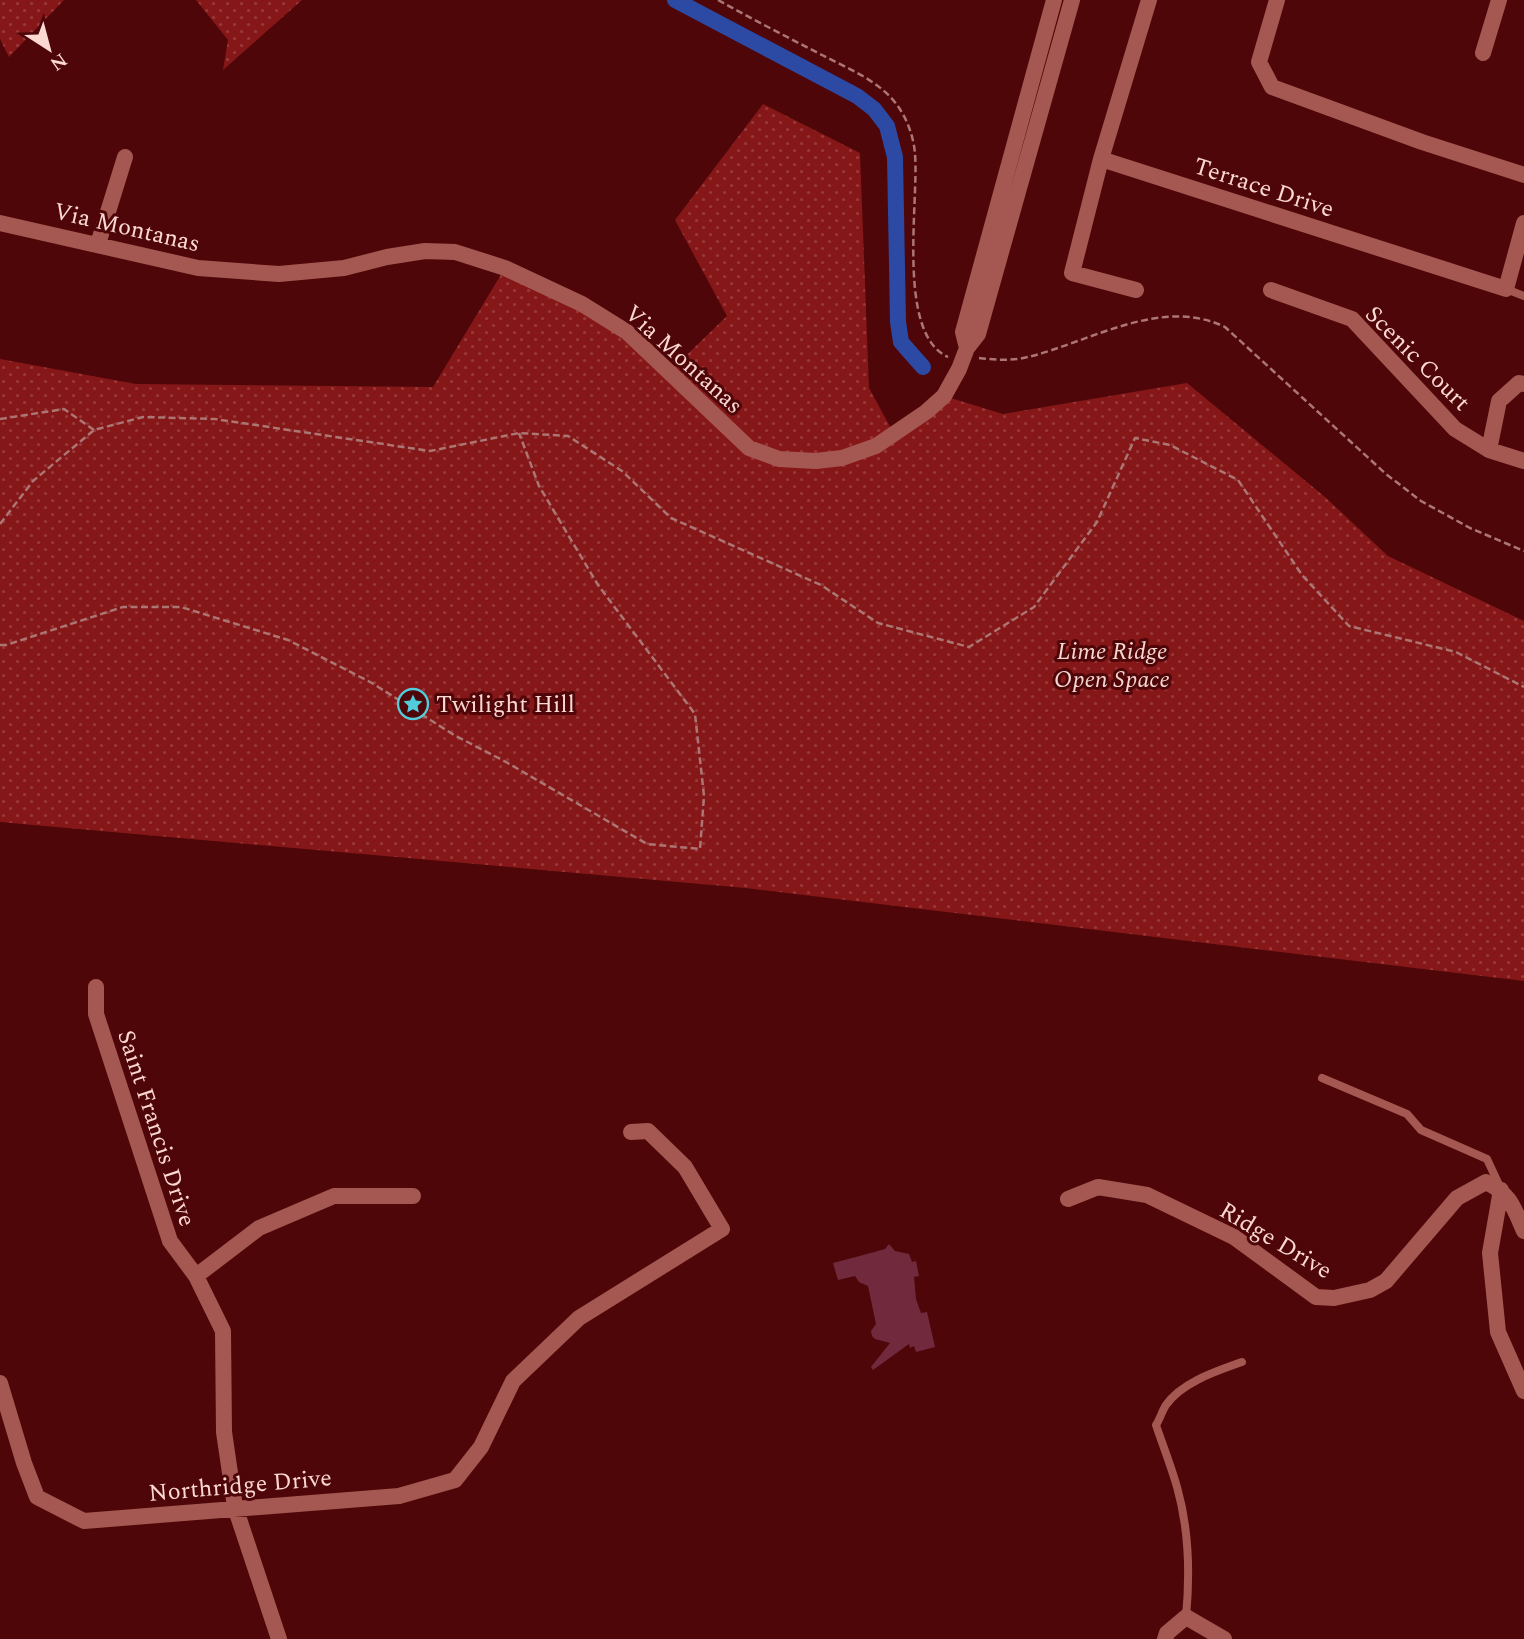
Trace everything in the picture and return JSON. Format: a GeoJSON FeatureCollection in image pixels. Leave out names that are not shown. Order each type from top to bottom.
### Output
{"type":"FeatureCollection","features":[{"type":"Feature","properties":{"kind":"street","name":"Via Montanas"},"geometry":{"type":"LineString","coordinates":[[963,358],[963,332],[1054,0]]}},
{"type":"Feature","properties":{"kind":"street","name":"Via Montanas"},"geometry":{"type":"LineString","coordinates":[[0,223],[198,268],[279,274],[344,268],[425,251],[455,252],[505,268],[582,304],[627,332],[748,448],[779,459],[816,461],[842,458],[876,446],[926,412],[943,396],[978,334],[1072,0]]}},
{"type":"Feature","properties":{"kind":"street"},"geometry":{"type":"LineString","coordinates":[[1136,290],[1072,273],[1101,159],[1149,0]]}},
{"type":"Feature","properties":{"kind":"street"},"geometry":{"type":"LineString","coordinates":[[1277,0],[1259,62],[1272,88],[1524,175]]}},
{"type":"Feature","properties":{"kind":"street"},"geometry":{"type":"LineString","coordinates":[[1483,53],[1499,0]]}},
{"type":"Feature","properties":{"kind":"street"},"geometry":{"type":"LineString","coordinates":[[98,244],[125,157]]}},
{"type":"Feature","properties":{"kind":"street","name":"Terrace Drive"},"geometry":{"type":"LineString","coordinates":[[1101,159],[1506,289]]}},
{"type":"Feature","properties":{"kind":"street"},"geometry":{"type":"LineString","coordinates":[[1506,289],[1524,223]]}},
{"type":"Feature","properties":{"kind":"street","name":"Scenic Court"},"geometry":{"type":"LineString","coordinates":[[1271,290],[1352,319],[1455,429],[1489,450],[1524,461]]}},
{"type":"Feature","properties":{"kind":"street"},"geometry":{"type":"LineString","coordinates":[[1489,450],[1499,401],[1519,383],[1524,384]]}},
{"type":"Feature","properties":{"kind":"street","name":"Saint Francis Drive"},"geometry":{"type":"LineString","coordinates":[[96,987],[96,1014],[170,1241],[196,1276],[223,1331],[224,1432],[235,1507],[279,1639]]}},
{"type":"Feature","properties":{"kind":"street","name":"Northridge Drive"},"geometry":{"type":"LineString","coordinates":[[0,1383],[23,1463],[37,1497],[85,1521],[399,1496],[455,1480],[481,1447],[513,1381],[579,1318],[722,1229],[685,1167],[648,1131],[631,1132]]}},
{"type":"Feature","properties":{"kind":"street","name":"Ridge Drive"},"geometry":{"type":"LineString","coordinates":[[1068,1199],[1098,1186],[1147,1195],[1234,1237],[1316,1297],[1334,1298],[1370,1290],[1386,1281],[1457,1198],[1486,1182],[1501,1190]]}},
{"type":"Feature","properties":{"kind":"street"},"geometry":{"type":"LineString","coordinates":[[1501,1190],[1510,1199],[1524,1231]]}},
{"type":"Feature","properties":{"kind":"street"},"geometry":{"type":"LineString","coordinates":[[1501,1190],[1490,1253],[1498,1332],[1524,1391]]}},
{"type":"Feature","properties":{"kind":"street"},"geometry":{"type":"LineString","coordinates":[[196,1276],[259,1228],[334,1196],[413,1196]]}},
{"type":"Feature","properties":{"kind":"street"},"geometry":{"type":"LineString","coordinates":[[1165,1639],[1167,1633],[1186,1618],[1224,1639]]}},
{"type":"Feature","properties":{"kind":"lane"},"geometry":{"type":"LineString","coordinates":[[1506,289],[1524,296]]}},
{"type":"Feature","properties":{"kind":"lane"},"geometry":{"type":"LineString","coordinates":[[1322,1078],[1407,1114],[1421,1130],[1487,1159],[1501,1190]]}},
{"type":"Feature","properties":{"kind":"lane"},"geometry":{"type":"LineString","coordinates":[[1186,1618],[1189,1580],[1185,1533],[1178,1489],[1156,1425],[1168,1403],[1189,1386],[1214,1372],[1242,1362]]}},
{"type":"Feature","properties":{"kind":"path"},"geometry":{"type":"LineString","coordinates":[[718,0],[858,74],[888,94],[897,105],[907,125],[915,152],[914,263],[919,317],[924,332],[946,356],[1000,360],[1026,358],[1157,319],[1177,316],[1213,321],[1225,327],[1386,474],[1421,501],[1470,528],[1524,551]]}},
{"type":"Feature","properties":{"kind":"path"},"geometry":{"type":"LineString","coordinates":[[0,419],[64,409],[94,430]]}},
{"type":"Feature","properties":{"kind":"path"},"geometry":{"type":"LineString","coordinates":[[0,524],[33,481],[94,430],[143,417],[215,419],[429,451],[519,433],[568,436],[622,471],[671,518],[821,585],[878,623],[969,647],[1034,607],[1097,522],[1135,438],[1170,445],[1238,480],[1302,575],[1349,626],[1456,652],[1524,687]]}},
{"type":"Feature","properties":{"kind":"path"},"geometry":{"type":"LineString","coordinates":[[0,645],[123,607],[181,607],[300,646],[372,683],[454,735],[647,844],[700,849],[704,796],[695,714],[598,585],[539,486],[519,433]]}},
{"type":"Feature","properties":{"kind":"green space"},"geometry":{"type":"Polygon","coordinates":[[[0,0],[64,0],[9,57],[0,39],[0,0]]]}},
{"type":"Feature","properties":{"kind":"green space"},"geometry":{"type":"Polygon","coordinates":[[[196,0],[302,0],[223,70],[228,40],[196,0]]]}},
{"type":"Feature","properties":{"kind":"green space","name":"Lime Ridge Open Space"},"geometry":{"type":"Polygon","coordinates":[[[763,104],[860,153],[869,388],[894,434],[944,396],[1003,414],[1187,383],[1325,497],[1388,556],[1524,621],[1524,981],[746,888],[0,822],[0,359],[136,384],[433,387],[505,268],[582,304],[669,372],[727,316],[675,220],[763,104]]]}},
{"type":"Feature","properties":{"kind":"building"},"geometry":{"type":"Polygon","coordinates":[[[889,1244],[895,1251],[909,1254],[912,1262],[916,1261],[919,1276],[914,1277],[916,1299],[921,1313],[927,1312],[935,1347],[916,1352],[914,1346],[910,1348],[909,1344],[873,1370],[871,1367],[890,1343],[872,1336],[871,1331],[876,1324],[868,1286],[859,1282],[855,1276],[838,1280],[833,1263],[885,1249],[889,1244]]]}},
{"type":"Feature","properties":{"kind":"waterway"},"geometry":{"type":"LineString","coordinates":[[675,0],[857,96],[874,109],[887,126],[895,157],[898,322],[901,342],[923,367]]}},
{"type":"Feature","properties":{"kind":"place","name":"Twilight Hill"},"geometry":{"type":"Point","coordinates":[413,704]}}]}
